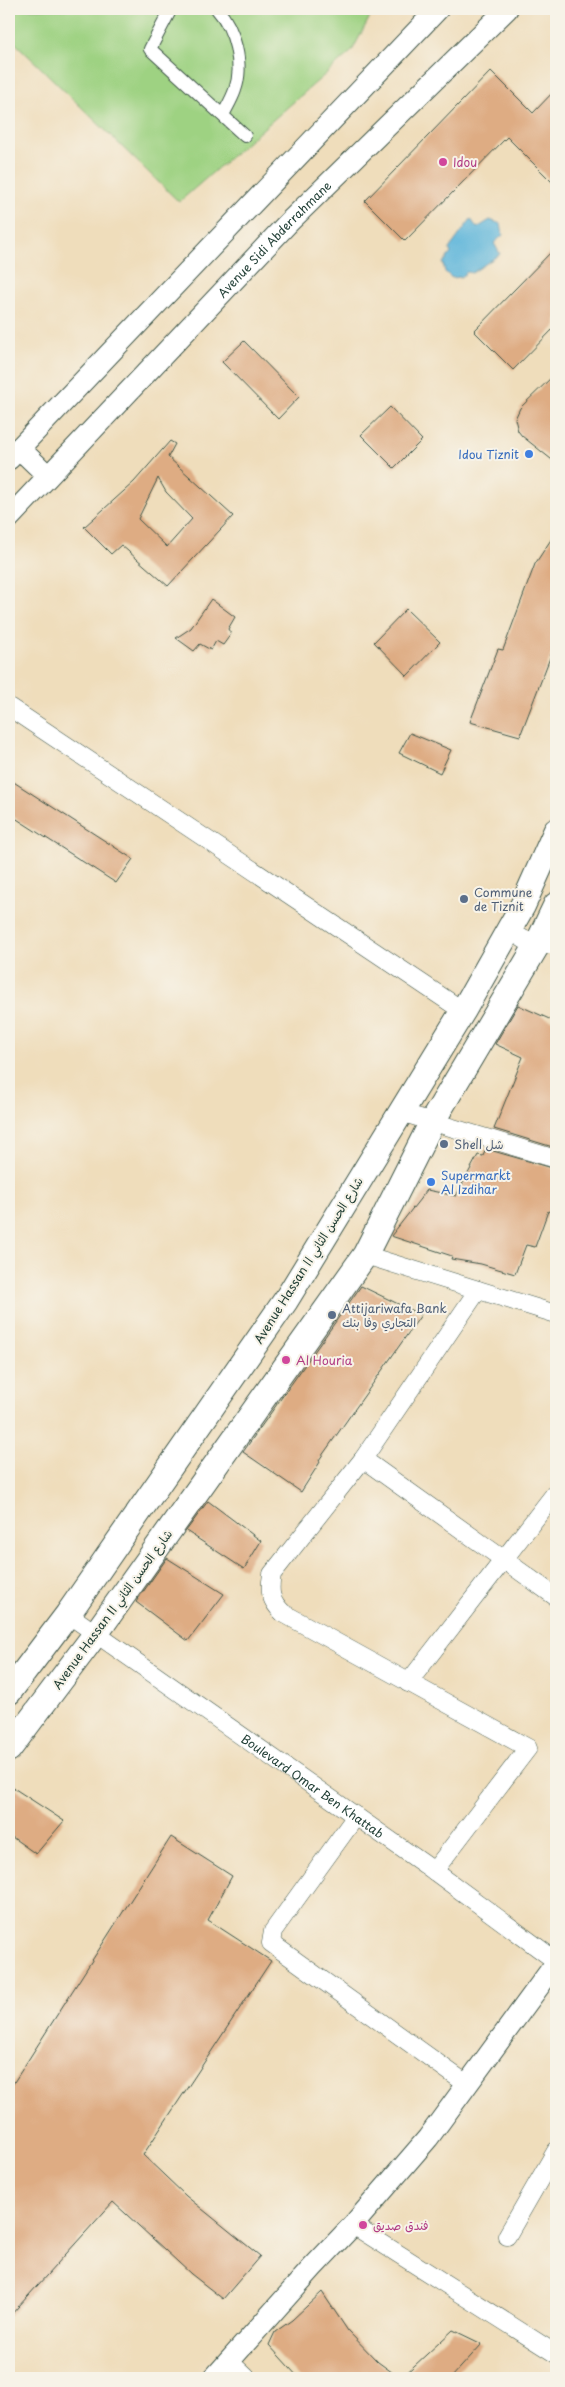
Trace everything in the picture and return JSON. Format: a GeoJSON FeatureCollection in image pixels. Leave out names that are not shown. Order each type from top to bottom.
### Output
{"type":"FeatureCollection","features":[{"type":"Feature","properties":{"kind":"main road","name":"Avenue Hassan II شارع الحسن الثاني"},"geometry":{"type":"LineString","coordinates":[[9,1692],[68,1614],[286,1300],[463,1011],[523,905],[556,831]]}},
{"type":"Feature","properties":{"kind":"main road","name":"Avenue Hassan II شارع الحسن الثاني"},"geometry":{"type":"LineString","coordinates":[[9,1750],[97,1632],[365,1254],[432,1122],[551,930]]}},
{"type":"Feature","properties":{"kind":"main road"},"geometry":{"type":"LineString","coordinates":[[286,1300],[316,1323]]}},
{"type":"Feature","properties":{"kind":"street"},"geometry":{"type":"LineString","coordinates":[[171,9],[150,49],[245,136]]}},
{"type":"Feature","properties":{"kind":"street"},"geometry":{"type":"LineString","coordinates":[[217,9],[232,34],[238,60],[235,90],[222,115]]}},
{"type":"Feature","properties":{"kind":"street"},"geometry":{"type":"LineString","coordinates":[[48,476],[14,453],[438,9]]}},
{"type":"Feature","properties":{"kind":"street","name":"Avenue Sidi Abderrahmane"},"geometry":{"type":"LineString","coordinates":[[9,518],[290,222],[506,9]]}},
{"type":"Feature","properties":{"kind":"street"},"geometry":{"type":"LineString","coordinates":[[9,707],[463,1011]]}},
{"type":"Feature","properties":{"kind":"street"},"geometry":{"type":"LineString","coordinates":[[523,905],[551,930]]}},
{"type":"Feature","properties":{"kind":"street"},"geometry":{"type":"LineString","coordinates":[[509,930],[551,930]]}},
{"type":"Feature","properties":{"kind":"street"},"geometry":{"type":"LineString","coordinates":[[400,1112],[556,1158]]}},
{"type":"Feature","properties":{"kind":"street"},"geometry":{"type":"LineString","coordinates":[[365,1254],[556,1314]]}},
{"type":"Feature","properties":{"kind":"street"},"geometry":{"type":"LineString","coordinates":[[434,1871],[528,1748],[283,1613],[273,1603],[269,1590],[272,1574],[362,1459],[478,1290]]}},
{"type":"Feature","properties":{"kind":"street"},"geometry":{"type":"LineString","coordinates":[[362,1459],[556,1598]]}},
{"type":"Feature","properties":{"kind":"street"},"geometry":{"type":"LineString","coordinates":[[408,1683],[556,1492]]}},
{"type":"Feature","properties":{"kind":"street","name":"Boulevard Omar Ben Khattab"},"geometry":{"type":"LineString","coordinates":[[68,1614],[97,1632],[434,1871],[556,1962]]}},
{"type":"Feature","properties":{"kind":"street"},"geometry":{"type":"LineString","coordinates":[[356,1816],[273,1930],[271,1943],[468,2085]]}},
{"type":"Feature","properties":{"kind":"street"},"geometry":{"type":"LineString","coordinates":[[214,2378],[353,2225],[428,2138],[556,1962]]}},
{"type":"Feature","properties":{"kind":"street"},"geometry":{"type":"LineString","coordinates":[[507,2236],[556,2151]]}},
{"type":"Feature","properties":{"kind":"street"},"geometry":{"type":"LineString","coordinates":[[353,2225],[556,2354]]}},
{"type":"Feature","properties":{"kind":"street"},"geometry":{"type":"LineString","coordinates":[[230,2362],[247,2378]]}},
{"type":"Feature","properties":{"kind":"green space"},"geometry":{"type":"Polygon","coordinates":[[[9,9],[374,9],[352,51],[179,202],[9,37],[9,9]]]}},
{"type":"Feature","properties":{"kind":"water"},"geometry":{"type":"Polygon","coordinates":[[[471,219],[477,228],[490,220],[501,224],[503,235],[494,243],[500,254],[472,273],[467,272],[461,277],[452,278],[445,272],[443,263],[451,253],[449,249],[471,219]]]}},
{"type":"Feature","properties":{"kind":"building","name":"Idou"},"geometry":{"type":"Polygon","coordinates":[[[491,71],[533,113],[556,89],[556,186],[507,137],[405,241],[365,201],[491,71]]]}},
{"type":"Feature","properties":{"kind":"building"},"geometry":{"type":"Polygon","coordinates":[[[556,247],[556,326],[513,370],[474,331],[556,247]]]}},
{"type":"Feature","properties":{"kind":"building"},"geometry":{"type":"Polygon","coordinates":[[[244,341],[299,397],[278,419],[222,362],[244,341]]]}},
{"type":"Feature","properties":{"kind":"building"},"geometry":{"type":"Polygon","coordinates":[[[556,373],[556,463],[522,436],[518,431],[515,419],[520,408],[556,373]]]}},
{"type":"Feature","properties":{"kind":"building"},"geometry":{"type":"Polygon","coordinates":[[[390,407],[422,440],[394,468],[361,435],[390,407]]]}},
{"type":"Feature","properties":{"kind":"building"},"geometry":{"type":"Polygon","coordinates":[[[170,441],[175,444],[168,457],[233,516],[168,586],[121,545],[111,554],[84,527],[134,482],[170,441]],[[158,478],[138,519],[167,547],[192,519],[166,492],[158,478]]]}},
{"type":"Feature","properties":{"kind":"building"},"geometry":{"type":"Polygon","coordinates":[[[556,532],[556,642],[520,736],[470,722],[498,649],[503,650],[535,564],[556,532]]]}},
{"type":"Feature","properties":{"kind":"building"},"geometry":{"type":"Polygon","coordinates":[[[211,599],[235,617],[228,629],[231,634],[223,645],[216,641],[211,650],[200,644],[194,651],[176,638],[191,628],[211,599]]]}},
{"type":"Feature","properties":{"kind":"building"},"geometry":{"type":"Polygon","coordinates":[[[406,609],[440,642],[407,676],[374,642],[406,609]]]}},
{"type":"Feature","properties":{"kind":"building"},"geometry":{"type":"Polygon","coordinates":[[[410,733],[451,750],[440,773],[399,753],[410,733]]]}},
{"type":"Feature","properties":{"kind":"building"},"geometry":{"type":"Polygon","coordinates":[[[9,779],[133,859],[116,883],[9,814],[9,779]]]}},
{"type":"Feature","properties":{"kind":"building"},"geometry":{"type":"Polygon","coordinates":[[[518,1005],[556,1022],[556,1148],[494,1129],[523,1057],[495,1044],[518,1005]]]}},
{"type":"Feature","properties":{"kind":"building"},"geometry":{"type":"Polygon","coordinates":[[[486,1149],[556,1169],[556,1214],[548,1211],[535,1247],[526,1245],[515,1274],[481,1264],[451,1259],[452,1256],[391,1236],[427,1190],[456,1196],[478,1155],[483,1156],[486,1149]]]}},
{"type":"Feature","properties":{"kind":"building"},"geometry":{"type":"Polygon","coordinates":[[[361,1286],[421,1315],[319,1460],[320,1462],[301,1492],[243,1452],[361,1286]]]}},
{"type":"Feature","properties":{"kind":"building"},"geometry":{"type":"Polygon","coordinates":[[[208,1501],[261,1541],[244,1569],[186,1531],[208,1501]]]}},
{"type":"Feature","properties":{"kind":"building"},"geometry":{"type":"Polygon","coordinates":[[[167,1558],[224,1594],[188,1641],[136,1602],[167,1558]]]}},
{"type":"Feature","properties":{"kind":"building"},"geometry":{"type":"Polygon","coordinates":[[[9,1785],[64,1821],[36,1854],[9,1835],[9,1785]]]}},
{"type":"Feature","properties":{"kind":"building"},"geometry":{"type":"Polygon","coordinates":[[[171,1837],[232,1876],[208,1920],[271,1961],[143,2155],[186,2196],[260,2256],[223,2299],[191,2274],[113,2202],[9,2317],[9,2090],[171,1837]]]}},
{"type":"Feature","properties":{"kind":"building"},"geometry":{"type":"Polygon","coordinates":[[[322,2292],[348,2331],[378,2362],[400,2378],[299,2378],[269,2345],[275,2332],[292,2320],[322,2292]]]}},
{"type":"Feature","properties":{"kind":"building"},"geometry":{"type":"Polygon","coordinates":[[[453,2330],[482,2344],[451,2378],[401,2378],[453,2330]]]}},
{"type":"Feature","properties":{"kind":"place","name":"Idou"},"geometry":{"type":"Point","coordinates":[443,162]}},
{"type":"Feature","properties":{"kind":"place","name":"Idou Tiznit"},"geometry":{"type":"Point","coordinates":[529,454]}},
{"type":"Feature","properties":{"kind":"place","name":"Commune de Tiznit"},"geometry":{"type":"Point","coordinates":[464,899]}},
{"type":"Feature","properties":{"kind":"place","name":"Shell شل"},"geometry":{"type":"Point","coordinates":[444,1144]}},
{"type":"Feature","properties":{"kind":"place","name":"Supermarkt Al Izdihar"},"geometry":{"type":"Point","coordinates":[431,1182]}},
{"type":"Feature","properties":{"kind":"place","name":"Attijariwafa Bank التجاري وفا بنك"},"geometry":{"type":"Point","coordinates":[332,1315]}},
{"type":"Feature","properties":{"kind":"place","name":"Al Houria"},"geometry":{"type":"Point","coordinates":[286,1360]}},
{"type":"Feature","properties":{"kind":"place","name":"فندق صديق"},"geometry":{"type":"Point","coordinates":[363,2225]}}]}
